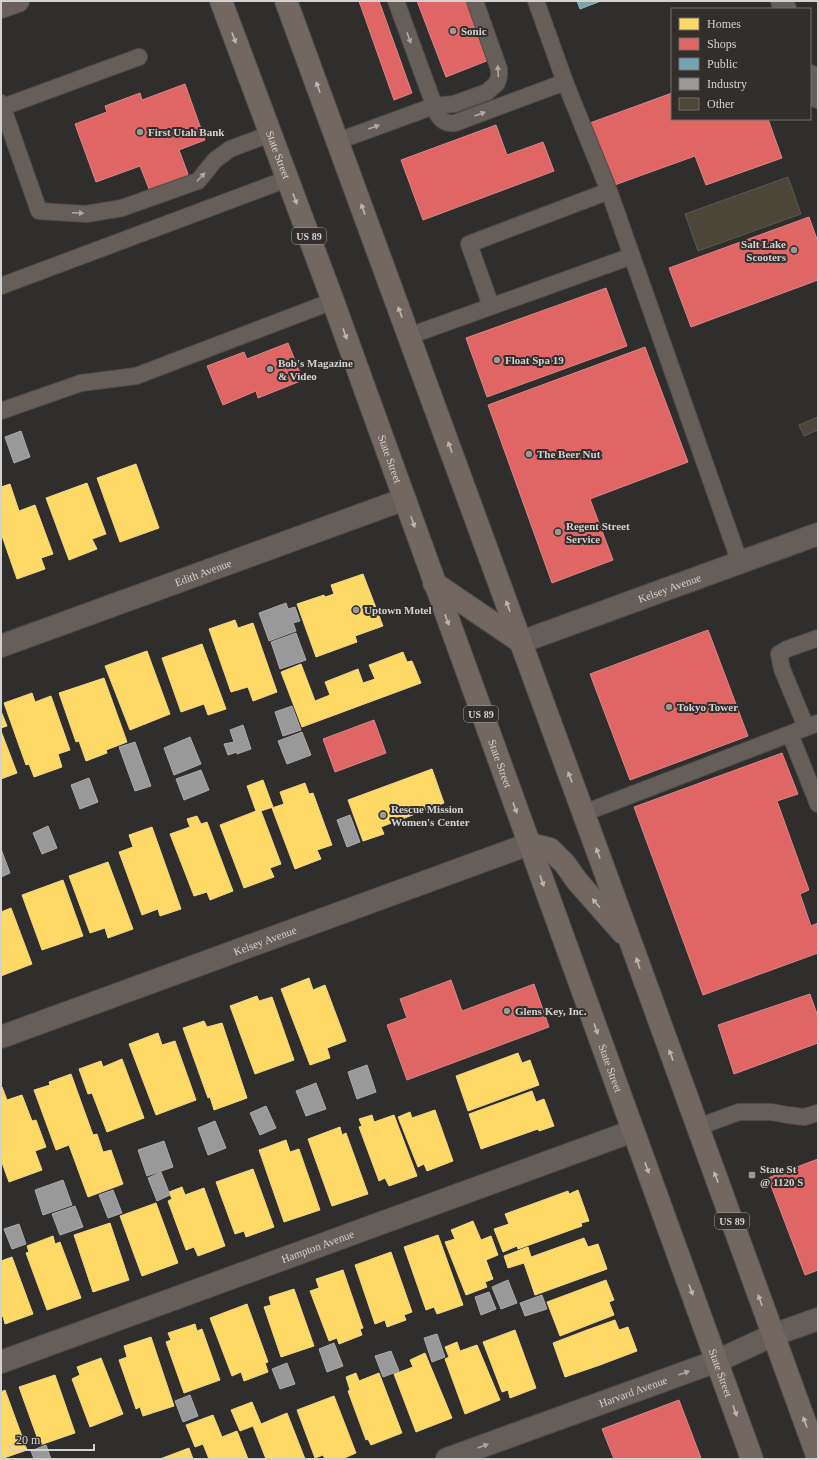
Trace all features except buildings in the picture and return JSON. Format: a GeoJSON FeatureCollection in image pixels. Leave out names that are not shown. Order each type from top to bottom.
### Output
{"type":"FeatureCollection","features":[{"type":"Feature","properties":{"kind":"main road"},"geometry":{"type":"LineString","coordinates":[[1,7],[18,1]]}},
{"type":"Feature","properties":{"kind":"main road","name":"State Street"},"geometry":{"type":"LineString","coordinates":[[221,1],[333,301],[528,844],[634,1131],[752,1459]]}},
{"type":"Feature","properties":{"kind":"main road","name":"US 89"},"geometry":{"type":"LineString","coordinates":[[286,1],[584,813],[818,1458]]}},
{"type":"Feature","properties":{"kind":"main road"},"geometry":{"type":"LineString","coordinates":[[434,583],[521,642]]}},
{"type":"Feature","properties":{"kind":"main road"},"geometry":{"type":"LineString","coordinates":[[528,844],[550,849],[565,864],[577,881],[631,942]]}},
{"type":"Feature","properties":{"kind":"street"},"geometry":{"type":"LineString","coordinates":[[811,79],[818,97]]}},
{"type":"Feature","properties":{"kind":"street","name":"Edith Avenue"},"geometry":{"type":"LineString","coordinates":[[1,646],[405,499]]}},
{"type":"Feature","properties":{"kind":"street","name":"Kelsey Avenue"},"geometry":{"type":"LineString","coordinates":[[521,642],[818,534]]}},
{"type":"Feature","properties":{"kind":"street","name":"Kelsey Avenue"},"geometry":{"type":"LineString","coordinates":[[1,1037],[528,844]]}},
{"type":"Feature","properties":{"kind":"street","name":"Hampton Avenue"},"geometry":{"type":"LineString","coordinates":[[1,1362],[634,1131]]}},
{"type":"Feature","properties":{"kind":"street","name":"Harvard Avenue"},"geometry":{"type":"LineString","coordinates":[[447,1459],[717,1361],[773,1335],[818,1318]]}},
{"type":"Feature","properties":{"kind":"lane"},"geometry":{"type":"LineString","coordinates":[[396,1],[434,106],[439,118],[444,122],[449,124],[455,123],[565,82]]}},
{"type":"Feature","properties":{"kind":"lane"},"geometry":{"type":"LineString","coordinates":[[338,141],[434,106],[454,104],[464,101],[486,92],[497,83],[500,76],[499,69],[475,1]]}},
{"type":"Feature","properties":{"kind":"lane"},"geometry":{"type":"LineString","coordinates":[[536,1],[565,82],[609,192],[740,563]]}},
{"type":"Feature","properties":{"kind":"lane"},"geometry":{"type":"LineString","coordinates":[[139,57],[2,105],[39,211],[86,214],[122,208],[198,181],[215,160],[230,149],[270,134]]}},
{"type":"Feature","properties":{"kind":"lane"},"geometry":{"type":"LineString","coordinates":[[2,284],[287,179]]}},
{"type":"Feature","properties":{"kind":"lane"},"geometry":{"type":"LineString","coordinates":[[491,306],[468,244],[609,192]]}},
{"type":"Feature","properties":{"kind":"lane"},"geometry":{"type":"LineString","coordinates":[[409,336],[632,256]]}},
{"type":"Feature","properties":{"kind":"lane"},"geometry":{"type":"LineString","coordinates":[[1,411],[81,383],[136,376],[333,301]]}},
{"type":"Feature","properties":{"kind":"lane"},"geometry":{"type":"LineString","coordinates":[[584,813],[812,725],[782,669],[779,654],[787,649],[818,638]]}},
{"type":"Feature","properties":{"kind":"lane"},"geometry":{"type":"LineString","coordinates":[[790,734],[818,804]]}},
{"type":"Feature","properties":{"kind":"lane"},"geometry":{"type":"LineString","coordinates":[[698,1127],[739,1112],[771,1112],[788,1116],[804,1117],[818,1113]]}},
{"type":"Feature","properties":{"kind":"place","name":"Sonic"},"geometry":{"type":"Point","coordinates":[453,31]}},
{"type":"Feature","properties":{"kind":"place","name":"First Utah Bank"},"geometry":{"type":"Point","coordinates":[140,132]}},
{"type":"Feature","properties":{"kind":"place","name":"Salt Lake Scooters"},"geometry":{"type":"Point","coordinates":[794,250]}},
{"type":"Feature","properties":{"kind":"place","name":"Float Spa 19"},"geometry":{"type":"Point","coordinates":[497,360]}},
{"type":"Feature","properties":{"kind":"place","name":"Bob's Magazine & Video"},"geometry":{"type":"Point","coordinates":[270,369]}},
{"type":"Feature","properties":{"kind":"place","name":"The Beer Nut"},"geometry":{"type":"Point","coordinates":[529,454]}},
{"type":"Feature","properties":{"kind":"place","name":"Regent Street Service"},"geometry":{"type":"Point","coordinates":[558,532]}},
{"type":"Feature","properties":{"kind":"place","name":"Uptown Motel"},"geometry":{"type":"Point","coordinates":[356,610]}},
{"type":"Feature","properties":{"kind":"place","name":"Tokyo Tower"},"geometry":{"type":"Point","coordinates":[669,707]}},
{"type":"Feature","properties":{"kind":"place","name":"Rescue Mission Women's Center"},"geometry":{"type":"Point","coordinates":[383,815]}},
{"type":"Feature","properties":{"kind":"place","name":"Glens Key, Inc."},"geometry":{"type":"Point","coordinates":[507,1011]}},
{"type":"Feature","properties":{"kind":"place","name":"State St @ 1120 S"},"geometry":{"type":"Point","coordinates":[752,1175]}}]}
